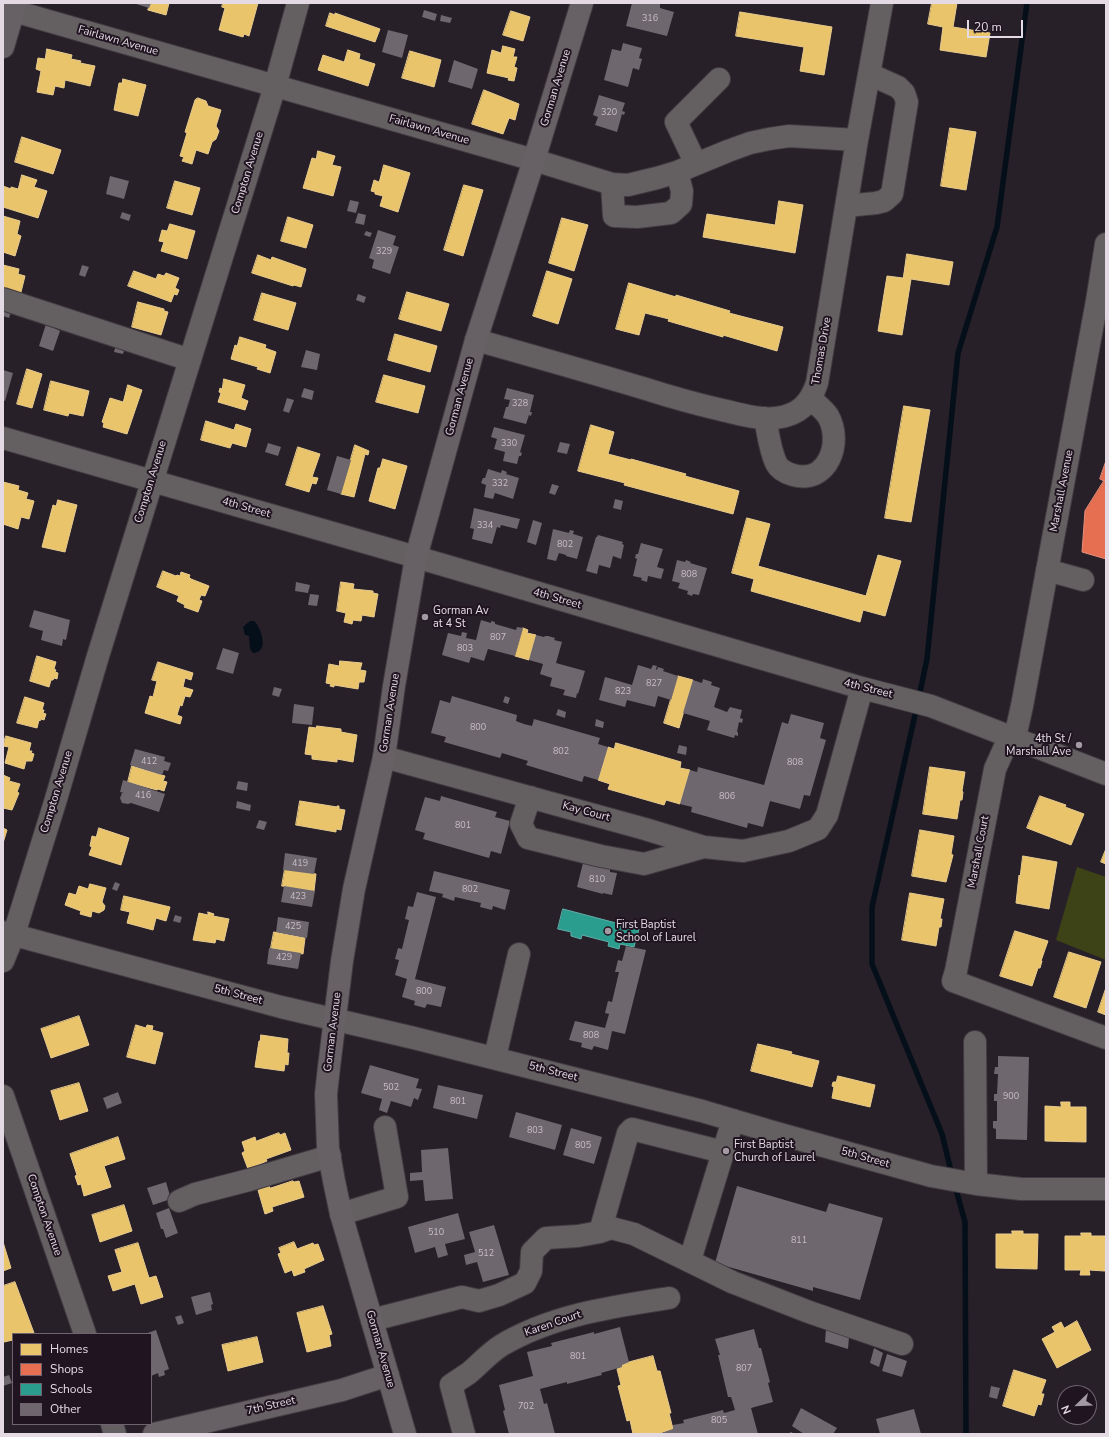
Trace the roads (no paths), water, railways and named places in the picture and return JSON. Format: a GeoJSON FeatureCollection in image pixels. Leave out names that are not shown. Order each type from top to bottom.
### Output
{"type":"FeatureCollection","features":[{"type":"Feature","properties":{"kind":"main road","name":"Gorman Avenue"},"geometry":{"type":"LineString","coordinates":[[404,1434],[341,1214],[330,1156],[326,1125],[326,1094],[342,961],[354,889],[384,757],[394,686],[416,557],[476,340],[534,160],[582,3]]}},
{"type":"Feature","properties":{"kind":"main road"},"geometry":{"type":"LineString","coordinates":[[3,47],[11,7]]}},
{"type":"Feature","properties":{"kind":"main road","name":"7th Street"},"geometry":{"type":"LineString","coordinates":[[154,1434],[342,1390],[388,1375]]}},
{"type":"Feature","properties":{"kind":"street","name":"Compton Avenue"},"geometry":{"type":"LineString","coordinates":[[3,961],[8,933],[190,360],[275,86],[298,3]]}},
{"type":"Feature","properties":{"kind":"street","name":"Thomas Drive"},"geometry":{"type":"LineString","coordinates":[[476,340],[684,401],[750,417],[778,418],[793,413],[807,404],[811,399],[818,383],[857,140],[882,3]]}},
{"type":"Feature","properties":{"kind":"street","name":"Fairlawn Avenue"},"geometry":{"type":"LineString","coordinates":[[11,7],[612,184],[641,183],[687,168],[750,143],[789,136],[857,140]]}},
{"type":"Feature","properties":{"kind":"street"},"geometry":{"type":"LineString","coordinates":[[846,206],[876,203],[884,200],[892,194],[907,102],[904,93],[898,87],[869,74]]}},
{"type":"Feature","properties":{"kind":"street"},"geometry":{"type":"LineString","coordinates":[[612,184],[614,216],[637,217],[671,213],[681,204],[687,168],[676,122],[719,79]]}},
{"type":"Feature","properties":{"kind":"street","name":"Marshall Avenue"},"geometry":{"type":"LineString","coordinates":[[1015,737],[1098,301],[1106,244]]}},
{"type":"Feature","properties":{"kind":"street"},"geometry":{"type":"LineString","coordinates":[[3,299],[190,360]]}},
{"type":"Feature","properties":{"kind":"street"},"geometry":{"type":"LineString","coordinates":[[765,418],[777,464],[785,473],[797,476],[811,476],[821,471],[832,456],[835,434],[828,416],[811,399]]}},
{"type":"Feature","properties":{"kind":"street","name":"4th Street"},"geometry":{"type":"LineString","coordinates":[[3,438],[862,688],[931,706],[1015,737],[1106,774]]}},
{"type":"Feature","properties":{"kind":"street"},"geometry":{"type":"LineString","coordinates":[[1047,570],[1083,580]]}},
{"type":"Feature","properties":{"kind":"street","name":"Kay Court"},"geometry":{"type":"LineString","coordinates":[[384,757],[704,847],[743,851],[789,841],[818,829],[827,815],[862,688]]}},
{"type":"Feature","properties":{"kind":"street","name":"Marshall Court"},"geometry":{"type":"LineString","coordinates":[[1015,737],[1004,749],[995,769],[953,981],[1106,1038]]}},
{"type":"Feature","properties":{"kind":"street"},"geometry":{"type":"LineString","coordinates":[[530,797],[521,824],[528,838],[601,856],[644,864],[704,847]]}},
{"type":"Feature","properties":{"kind":"street","name":"5th Street"},"geometry":{"type":"LineString","coordinates":[[8,933],[280,1007],[414,1038],[702,1111],[931,1176],[976,1184],[1021,1189],[1106,1189]]}},
{"type":"Feature","properties":{"kind":"street"},"geometry":{"type":"LineString","coordinates":[[495,1058],[519,954]]}},
{"type":"Feature","properties":{"kind":"street"},"geometry":{"type":"LineString","coordinates":[[975,1042],[976,1184]]}},
{"type":"Feature","properties":{"kind":"street","name":"Compton Avenue"},"geometry":{"type":"LineString","coordinates":[[3,1096],[85,1333]]}},
{"type":"Feature","properties":{"kind":"street"},"geometry":{"type":"LineString","coordinates":[[690,1260],[733,1120]]}},
{"type":"Feature","properties":{"kind":"street"},"geometry":{"type":"LineString","coordinates":[[341,1214],[397,1197],[385,1127]]}},
{"type":"Feature","properties":{"kind":"street"},"geometry":{"type":"LineString","coordinates":[[600,1232],[628,1133],[632,1129],[723,1152]]}},
{"type":"Feature","properties":{"kind":"street"},"geometry":{"type":"LineString","coordinates":[[179,1200],[195,1194],[330,1156]]}},
{"type":"Feature","properties":{"kind":"street"},"geometry":{"type":"LineString","coordinates":[[372,1320],[462,1297],[478,1301],[499,1295],[525,1283],[530,1271],[532,1252],[546,1238],[562,1238],[600,1232],[611,1228],[634,1234],[690,1260],[732,1282],[809,1312],[902,1344]]}},
{"type":"Feature","properties":{"kind":"street","name":"Karen Court"},"geometry":{"type":"LineString","coordinates":[[464,1434],[451,1385],[470,1372],[483,1359],[500,1346],[537,1328],[575,1315],[669,1298]]}},
{"type":"Feature","properties":{"kind":"waterway"},"geometry":{"type":"LineString","coordinates":[[919,697],[927,659],[958,353],[997,227],[1027,3]]}},
{"type":"Feature","properties":{"kind":"waterway"},"geometry":{"type":"LineString","coordinates":[[917,706],[872,907],[872,964],[942,1134],[952,1175]]}},
{"type":"Feature","properties":{"kind":"waterway"},"geometry":{"type":"LineString","coordinates":[[955,1186],[965,1222],[966,1434]]}},
{"type":"Feature","properties":{"kind":"place","name":"Gorman Av at 4 St"},"geometry":{"type":"Point","coordinates":[425,617]}},
{"type":"Feature","properties":{"kind":"place","name":"4th St / Marshall Ave"},"geometry":{"type":"Point","coordinates":[1079,745]}},
{"type":"Feature","properties":{"kind":"place","name":"First Baptist School of Laurel"},"geometry":{"type":"Point","coordinates":[608,931]}},
{"type":"Feature","properties":{"kind":"place","name":"First Baptist Church of Laurel"},"geometry":{"type":"Point","coordinates":[726,1151]}}]}
